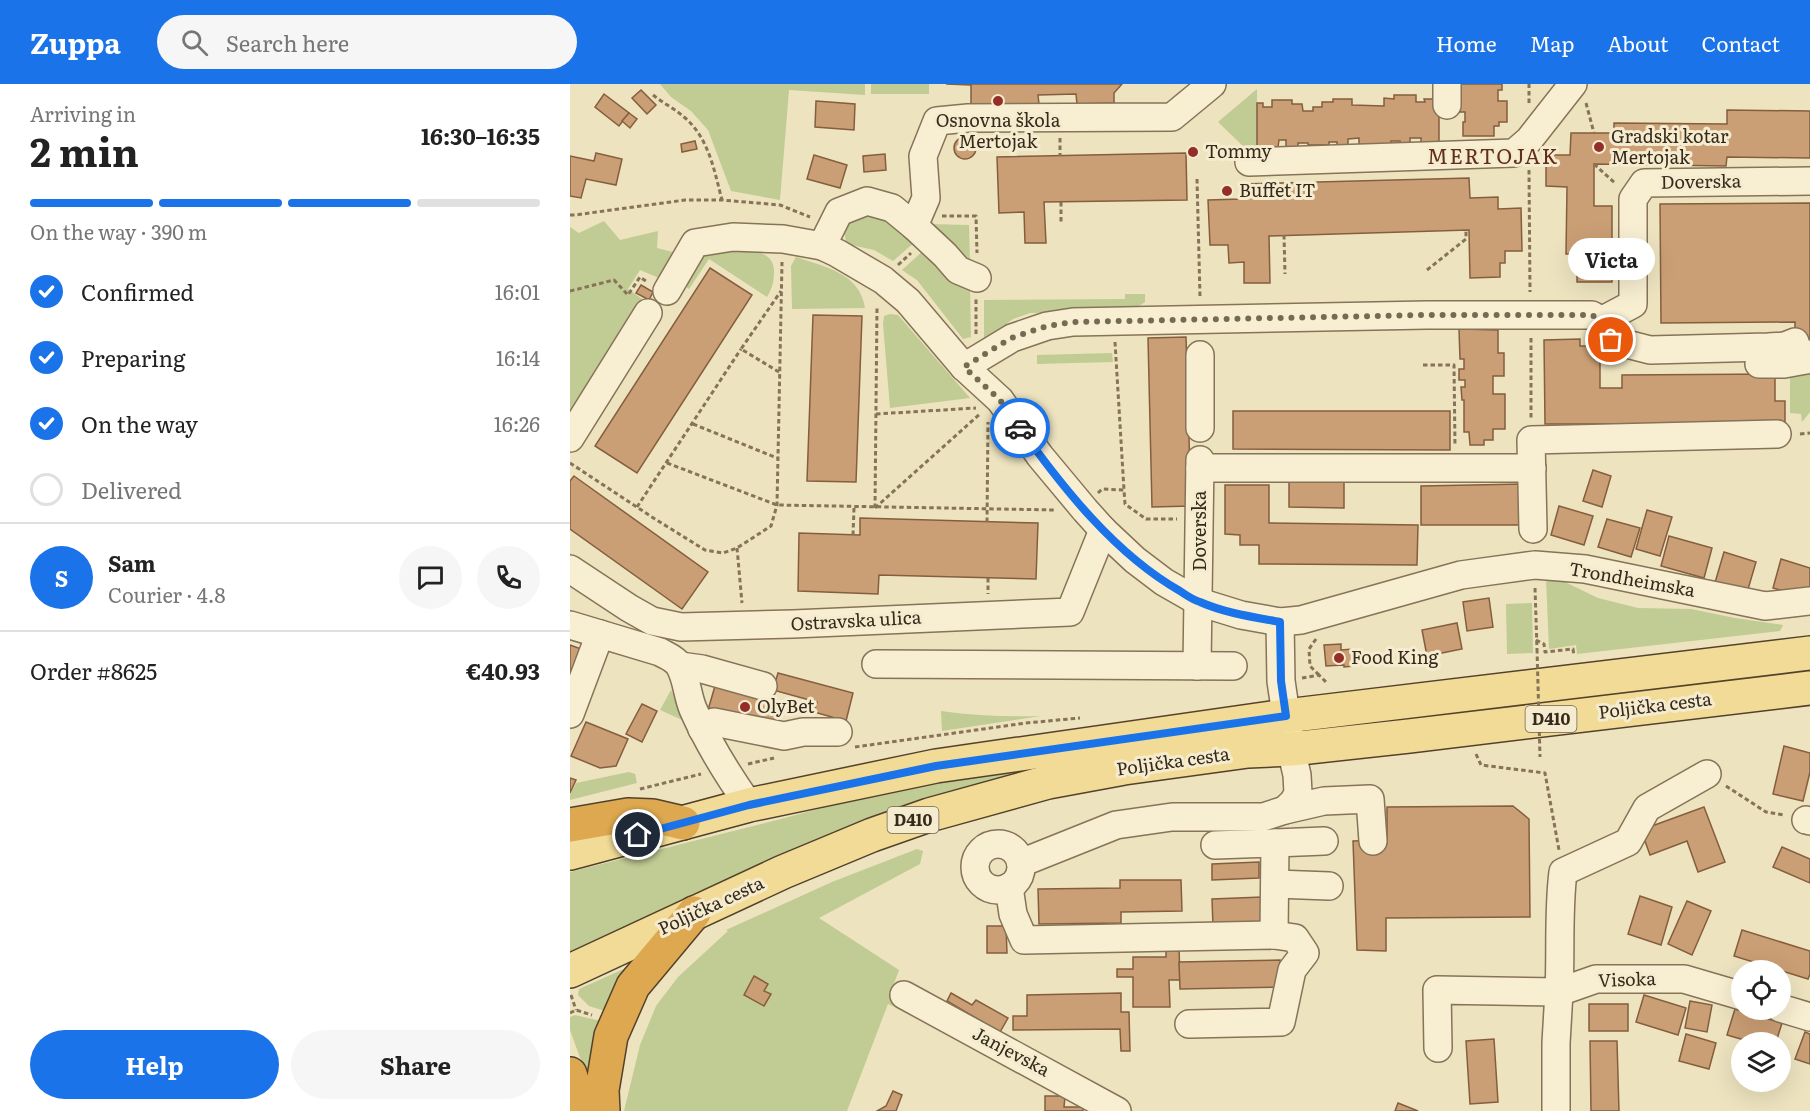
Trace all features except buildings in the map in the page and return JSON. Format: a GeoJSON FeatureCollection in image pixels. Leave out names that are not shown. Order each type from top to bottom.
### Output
{"type":"FeatureCollection","features":[{"type":"Feature","properties":{"kind":"highway"},"geometry":{"type":"LineString","coordinates":[[570,825],[628,815],[652,816],[683,823]]}},
{"type":"Feature","properties":{"kind":"highway"},"geometry":{"type":"LineString","coordinates":[[603,1111],[602,1090],[611,1036],[633,986],[694,913]]}},
{"type":"Feature","properties":{"kind":"highway"},"geometry":{"type":"LineString","coordinates":[[570,1074],[582,1111]]}},
{"type":"Feature","properties":{"kind":"main road","name":"Poljička cesta"},"geometry":{"type":"LineString","coordinates":[[570,853],[749,805],[936,766],[1286,716],[1810,652]]}},
{"type":"Feature","properties":{"kind":"main road","name":"Poljička cesta"},"geometry":{"type":"LineString","coordinates":[[570,971],[783,872],[872,835],[928,815],[1048,782],[1124,768],[1248,751],[1291,749],[1810,688]]}},
{"type":"Feature","properties":{"kind":"street"},"geometry":{"type":"LineString","coordinates":[[920,226],[926,198],[923,156],[937,121],[968,118],[1173,117],[1212,84]]}},
{"type":"Feature","properties":{"kind":"street"},"geometry":{"type":"LineString","coordinates":[[1249,162],[1514,153],[1578,89]]}},
{"type":"Feature","properties":{"kind":"street","name":"Doverska"},"geometry":{"type":"LineString","coordinates":[[1633,199],[1644,183],[1810,181]]}},
{"type":"Feature","properties":{"kind":"street"},"geometry":{"type":"LineString","coordinates":[[1601,321],[1633,304],[1633,199]]}},
{"type":"Feature","properties":{"kind":"street"},"geometry":{"type":"LineString","coordinates":[[827,236],[839,212],[867,201],[892,208],[920,226],[958,270],[977,278]]}},
{"type":"Feature","properties":{"kind":"street"},"geometry":{"type":"LineString","coordinates":[[667,291],[694,243],[733,237],[783,239],[827,236]]}},
{"type":"Feature","properties":{"kind":"street"},"geometry":{"type":"LineString","coordinates":[[827,236],[837,253],[883,280],[908,301],[1094,520],[1135,560],[1164,582],[1199,602],[1241,615],[1280,622],[1281,681],[1298,793],[1286,810]]}},
{"type":"Feature","properties":{"kind":"street"},"geometry":{"type":"LineString","coordinates":[[570,438],[648,313]]}},
{"type":"Feature","properties":{"kind":"street"},"geometry":{"type":"LineString","coordinates":[[964,367],[1011,338],[1047,326],[1073,322],[1200,319],[1592,315],[1601,321],[1611,340],[1650,350],[1785,346],[1802,348]]}},
{"type":"Feature","properties":{"kind":"street"},"geometry":{"type":"LineString","coordinates":[[1200,355],[1200,428]]}},
{"type":"Feature","properties":{"kind":"street"},"geometry":{"type":"LineString","coordinates":[[1533,529],[1531,440],[1777,434]]}},
{"type":"Feature","properties":{"kind":"street","name":"Doverska"},"geometry":{"type":"LineString","coordinates":[[1197,666],[1200,464],[1532,468]]}},
{"type":"Feature","properties":{"kind":"street","name":"Ostravska ulica"},"geometry":{"type":"LineString","coordinates":[[570,569],[652,621],[681,627],[1070,612],[1094,520]]}},
{"type":"Feature","properties":{"kind":"street","name":"Trondheimska"},"geometry":{"type":"LineString","coordinates":[[1280,622],[1301,620],[1461,574],[1535,565],[1586,568],[1765,606],[1810,601]]}},
{"type":"Feature","properties":{"kind":"street"},"geometry":{"type":"LineString","coordinates":[[570,625],[673,658],[680,666],[692,706],[702,729],[724,769],[749,805]]}},
{"type":"Feature","properties":{"kind":"street"},"geometry":{"type":"LineString","coordinates":[[570,714],[600,633]]}},
{"type":"Feature","properties":{"kind":"street"},"geometry":{"type":"LineString","coordinates":[[876,664],[1233,666]]}},
{"type":"Feature","properties":{"kind":"street"},"geometry":{"type":"LineString","coordinates":[[680,666],[702,669],[763,686]]}},
{"type":"Feature","properties":{"kind":"street"},"geometry":{"type":"LineString","coordinates":[[702,729],[714,722],[784,736],[803,732],[838,732]]}},
{"type":"Feature","properties":{"kind":"street"},"geometry":{"type":"LineString","coordinates":[[1556,1111],[1556,1042],[1561,952],[1559,912],[1563,872],[1628,842],[1647,808],[1707,774]]}},
{"type":"Feature","properties":{"kind":"street"},"geometry":{"type":"LineString","coordinates":[[1021,863],[1116,825],[1172,817],[1263,817],[1324,801],[1370,799],[1373,840]]}},
{"type":"Feature","properties":{"kind":"street"},"geometry":{"type":"LineString","coordinates":[[1215,845],[1324,841]]}},
{"type":"Feature","properties":{"kind":"street"},"geometry":{"type":"LineString","coordinates":[[1274,935],[1275,843]]}},
{"type":"Feature","properties":{"kind":"street"},"geometry":{"type":"LineString","coordinates":[[1002,844],[1014,851],[1021,863],[1019,877],[1009,887],[1001,890],[986,886],[976,874],[977,858],[987,847],[1002,844]]}},
{"type":"Feature","properties":{"kind":"street"},"geometry":{"type":"LineString","coordinates":[[1276,884],[1329,886]]}},
{"type":"Feature","properties":{"kind":"street"},"geometry":{"type":"LineString","coordinates":[[1009,887],[1013,914],[1024,940],[1274,935],[1295,938],[1305,953],[1292,970],[1281,1022],[1189,1024]]}},
{"type":"Feature","properties":{"kind":"street","name":"Visoka"},"geometry":{"type":"LineString","coordinates":[[1559,992],[1596,979],[1684,979],[1731,993]]}},
{"type":"Feature","properties":{"kind":"street"},"geometry":{"type":"LineString","coordinates":[[1438,1048],[1437,990],[1559,992]]}},
{"type":"Feature","properties":{"kind":"street","name":"Janjevska"},"geometry":{"type":"LineString","coordinates":[[904,995],[1117,1111]]}},
{"type":"Feature","properties":{"kind":"street"},"geometry":{"type":"LineString","coordinates":[[1791,1011],[1810,1017]]}},
{"type":"Feature","properties":{"kind":"path"},"geometry":{"type":"LineString","coordinates":[[1578,89],[1594,133]]}},
{"type":"Feature","properties":{"kind":"path"},"geometry":{"type":"LineString","coordinates":[[653,95],[696,128],[706,144],[723,200]]}},
{"type":"Feature","properties":{"kind":"path"},"geometry":{"type":"LineString","coordinates":[[1529,140],[1531,440]]}},
{"type":"Feature","properties":{"kind":"path"},"geometry":{"type":"LineString","coordinates":[[1594,164],[1633,199]]}},
{"type":"Feature","properties":{"kind":"path"},"geometry":{"type":"LineString","coordinates":[[1197,179],[1200,319]]}},
{"type":"Feature","properties":{"kind":"path"},"geometry":{"type":"LineString","coordinates":[[570,215],[685,200],[723,200],[780,205],[827,236]]}},
{"type":"Feature","properties":{"kind":"path"},"geometry":{"type":"LineString","coordinates":[[1061,202],[1061,224]]}},
{"type":"Feature","properties":{"kind":"path"},"geometry":{"type":"LineString","coordinates":[[875,508],[877,290],[920,226],[976,216],[977,278]]}},
{"type":"Feature","properties":{"kind":"path"},"geometry":{"type":"LineString","coordinates":[[1427,270],[1466,239],[1466,230]]}},
{"type":"Feature","properties":{"kind":"path"},"geometry":{"type":"LineString","coordinates":[[1284,236],[1285,274]]}},
{"type":"Feature","properties":{"kind":"path"},"geometry":{"type":"LineString","coordinates":[[570,463],[705,550],[723,553],[737,548],[771,526],[777,506],[783,239]]}},
{"type":"Feature","properties":{"kind":"path"},"geometry":{"type":"LineString","coordinates":[[570,291],[614,280],[628,295],[640,277],[667,291]]}},
{"type":"Feature","properties":{"kind":"path"},"geometry":{"type":"LineString","coordinates":[[637,507],[782,289]]}},
{"type":"Feature","properties":{"kind":"path"},"geometry":{"type":"LineString","coordinates":[[976,331],[977,308]]}},
{"type":"Feature","properties":{"kind":"path"},"geometry":{"type":"LineString","coordinates":[[1115,321],[1125,504],[1146,519],[1199,519]]}},
{"type":"Feature","properties":{"kind":"path"},"geometry":{"type":"LineString","coordinates":[[741,349],[779,372]]}},
{"type":"Feature","properties":{"kind":"path"},"geometry":{"type":"LineString","coordinates":[[1423,365],[1454,365],[1455,436]]}},
{"type":"Feature","properties":{"kind":"path"},"geometry":{"type":"LineString","coordinates":[[876,414],[994,403]]}},
{"type":"Feature","properties":{"kind":"path"},"geometry":{"type":"LineString","coordinates":[[875,508],[994,403]]}},
{"type":"Feature","properties":{"kind":"path"},"geometry":{"type":"LineString","coordinates":[[987,522],[994,403]]}},
{"type":"Feature","properties":{"kind":"path"},"geometry":{"type":"LineString","coordinates":[[693,424],[778,458]]}},
{"type":"Feature","properties":{"kind":"path"},"geometry":{"type":"LineString","coordinates":[[667,463],[777,506],[987,510],[1094,520],[1096,495],[1102,489],[1124,490]]}},
{"type":"Feature","properties":{"kind":"path"},"geometry":{"type":"LineString","coordinates":[[853,535],[854,508]]}},
{"type":"Feature","properties":{"kind":"path"},"geometry":{"type":"LineString","coordinates":[[737,548],[744,626]]}},
{"type":"Feature","properties":{"kind":"path"},"geometry":{"type":"LineString","coordinates":[[1535,565],[1540,757]]}},
{"type":"Feature","properties":{"kind":"path"},"geometry":{"type":"LineString","coordinates":[[1536,640],[1544,644],[1545,652],[1573,649]]}},
{"type":"Feature","properties":{"kind":"path"},"geometry":{"type":"LineString","coordinates":[[1476,752],[1481,765],[1545,773],[1563,872]]}},
{"type":"Feature","properties":{"kind":"path"},"geometry":{"type":"LineString","coordinates":[[1707,774],[1766,812],[1808,820]]}},
{"type":"Feature","properties":{"kind":"path"},"geometry":{"type":"LineString","coordinates":[[570,992],[576,1010]]}},
{"type":"Feature","properties":{"kind":"path"},"geometry":{"type":"LineString","coordinates":[[570,1013],[576,1010],[596,1016]]}},
{"type":"Feature","properties":{"kind":"green space"},"geometry":{"type":"Polygon","coordinates":[[[660,84],[865,84],[865,95],[789,90],[780,200],[731,191],[708,130],[691,111],[671,97],[660,84]]]}},
{"type":"Feature","properties":{"kind":"green space"},"geometry":{"type":"Polygon","coordinates":[[[871,84],[929,84],[929,94],[871,94],[871,84]]]}},
{"type":"Feature","properties":{"kind":"green space"},"geometry":{"type":"Polygon","coordinates":[[[1257,89],[1257,147],[1244,147],[1218,122],[1257,89]]]}},
{"type":"Feature","properties":{"kind":"green space"},"geometry":{"type":"Polygon","coordinates":[[[880,213],[916,241],[893,261],[874,250],[847,244],[846,228],[855,214],[880,213]]]}},
{"type":"Feature","properties":{"kind":"green space"},"geometry":{"type":"Polygon","coordinates":[[[604,221],[620,240],[658,231],[657,248],[673,252],[659,278],[640,270],[628,289],[645,301],[570,424],[570,227],[579,233],[604,221]]]}},
{"type":"Feature","properties":{"kind":"green space"},"geometry":{"type":"Polygon","coordinates":[[[929,224],[969,225],[970,266],[929,224]]]}},
{"type":"Feature","properties":{"kind":"green space"},"geometry":{"type":"Polygon","coordinates":[[[746,250],[765,255],[772,261],[774,270],[773,284],[767,297],[709,259],[689,289],[680,282],[705,251],[746,250]]]}},
{"type":"Feature","properties":{"kind":"green space"},"geometry":{"type":"Polygon","coordinates":[[[924,250],[970,288],[971,337],[963,339],[917,280],[902,270],[924,250]]]}},
{"type":"Feature","properties":{"kind":"green space"},"geometry":{"type":"Polygon","coordinates":[[[796,257],[829,268],[849,279],[862,296],[865,308],[792,309],[791,266],[796,257]]]}},
{"type":"Feature","properties":{"kind":"green space"},"geometry":{"type":"Polygon","coordinates":[[[1125,294],[1145,294],[1145,302],[1136,308],[1120,311],[1030,313],[1013,319],[984,341],[984,300],[1125,299],[1125,294]]]}},
{"type":"Feature","properties":{"kind":"green space"},"geometry":{"type":"Polygon","coordinates":[[[898,315],[970,398],[890,408],[883,324],[884,316],[898,315]]]}},
{"type":"Feature","properties":{"kind":"green space"},"geometry":{"type":"Polygon","coordinates":[[[1112,353],[1113,362],[1037,364],[1037,355],[1112,353]]]}},
{"type":"Feature","properties":{"kind":"green space"},"geometry":{"type":"Polygon","coordinates":[[[1810,368],[1810,412],[1802,422],[1801,414],[1790,413],[1790,372],[1810,368]]]}},
{"type":"Feature","properties":{"kind":"green space"},"geometry":{"type":"Polygon","coordinates":[[[1546,578],[1565,582],[1598,598],[1638,608],[1691,609],[1783,625],[1780,631],[1577,654],[1576,645],[1549,649],[1546,578]]]}},
{"type":"Feature","properties":{"kind":"green space"},"geometry":{"type":"Polygon","coordinates":[[[1532,603],[1533,653],[1507,654],[1506,604],[1532,603]]]}},
{"type":"Feature","properties":{"kind":"green space"},"geometry":{"type":"Polygon","coordinates":[[[671,690],[689,723],[660,710],[671,690]]]}},
{"type":"Feature","properties":{"kind":"green space"},"geometry":{"type":"Polygon","coordinates":[[[941,711],[991,716],[1041,716],[942,731],[941,711]]]}},
{"type":"Feature","properties":{"kind":"green space"},"geometry":{"type":"Polygon","coordinates":[[[1074,760],[570,961],[570,872],[886,791],[1074,760]]]}},
{"type":"Feature","properties":{"kind":"green space"},"geometry":{"type":"Polygon","coordinates":[[[629,772],[635,774],[637,783],[570,800],[576,783],[629,772]]]}},
{"type":"Feature","properties":{"kind":"green space"},"geometry":{"type":"Polygon","coordinates":[[[917,849],[923,851],[920,864],[819,918],[899,970],[892,989],[895,1007],[888,1004],[847,1111],[624,1111],[640,1045],[656,1006],[678,977],[728,931],[726,930],[832,882],[917,849]]]}},
{"type":"Feature","properties":{"kind":"green space"},"geometry":{"type":"Polygon","coordinates":[[[626,968],[612,991],[605,1011],[589,1006],[578,995],[579,989],[626,968]]]}},
{"type":"Feature","properties":{"kind":"green space"},"geometry":{"type":"Polygon","coordinates":[[[575,1015],[601,1021],[588,1069],[583,1066],[570,1030],[570,1017],[575,1015]]]}},
{"type":"Feature","properties":{"kind":"way so far"},"geometry":{"type":"LineString","coordinates":[[1020,428],[1000,400],[964,367],[1011,338],[1047,326],[1073,322],[1427,315],[1592,315],[1601,321],[1611,340]]}},
{"type":"Feature","properties":{"kind":"place","name":"Osnovna škola Mertojak"},"geometry":{"type":"Point","coordinates":[998,101]}},
{"type":"Feature","properties":{"kind":"place","name":"Gradski kotar Mertojak"},"geometry":{"type":"Point","coordinates":[1599,147]}},
{"type":"Feature","properties":{"kind":"place","name":"Tommy"},"geometry":{"type":"Point","coordinates":[1193,152]}},
{"type":"Feature","properties":{"kind":"place","name":"Buffet IT"},"geometry":{"type":"Point","coordinates":[1227,191]}},
{"type":"Feature","properties":{"kind":"place","name":"Victa"},"geometry":{"type":"Point","coordinates":[1611,340]}},
{"type":"Feature","properties":{"kind":"place","name":"Food King"},"geometry":{"type":"Point","coordinates":[1339,658]}},
{"type":"Feature","properties":{"kind":"place","name":"OlyBet"},"geometry":{"type":"Point","coordinates":[745,707]}},
{"type":"Feature","properties":{"kind":"district","name":"MERTOJAK"},"geometry":{"type":"Point","coordinates":[1493,157]}},
{"type":"Feature","properties":{"kind":"route"},"geometry":{"type":"LineString","coordinates":[[638,835],[749,805],[936,766],[1286,716],[1281,681],[1280,622],[1241,615],[1199,602],[1164,582],[1135,560],[1103,530],[1040,456],[1020,428]]}}]}
